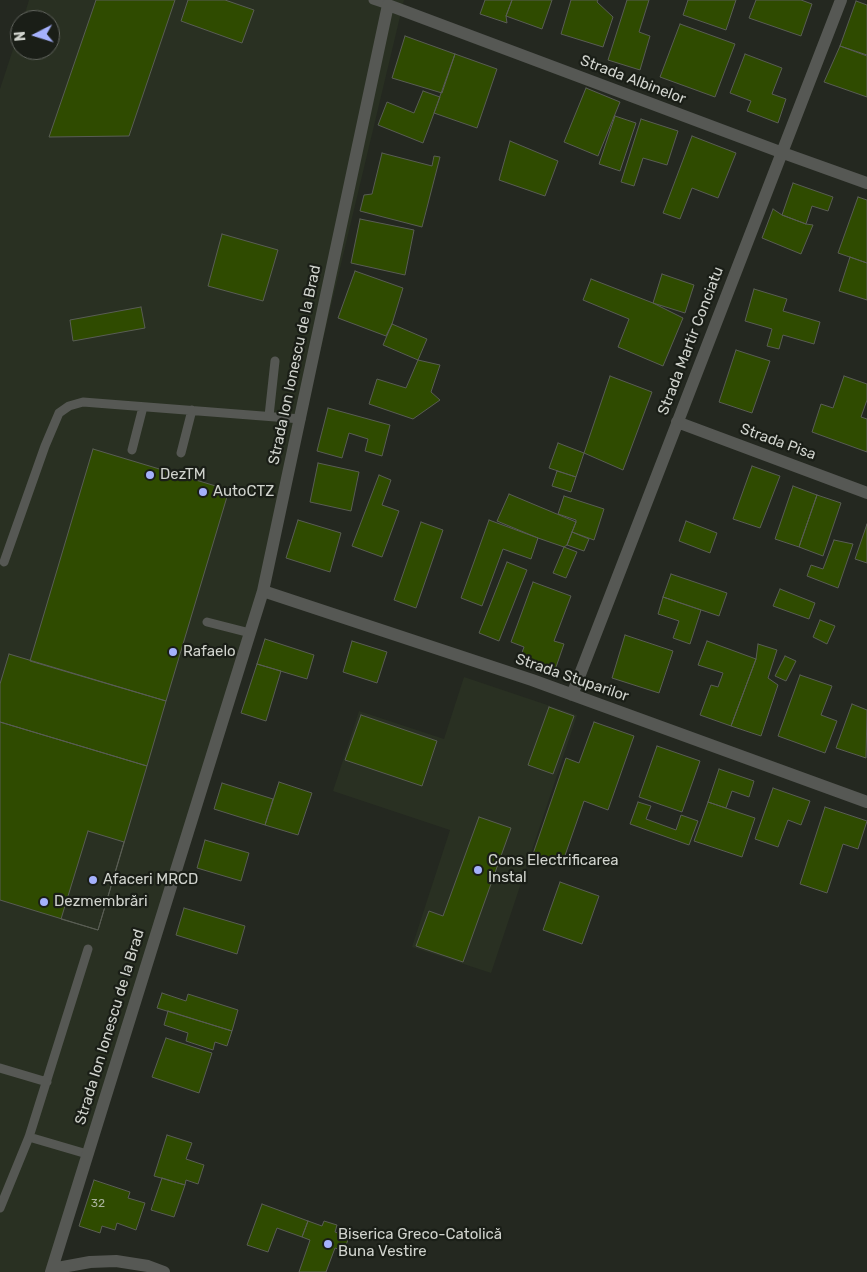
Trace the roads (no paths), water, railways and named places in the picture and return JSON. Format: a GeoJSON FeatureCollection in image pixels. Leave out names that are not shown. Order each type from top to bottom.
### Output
{"type":"FeatureCollection","features":[{"type":"Feature","properties":{"kind":"street","name":"Strada Martir Conciatu"},"geometry":{"type":"LineString","coordinates":[[572,695],[841,0]]}},
{"type":"Feature","properties":{"kind":"street","name":"Strada Albinelor"},"geometry":{"type":"LineString","coordinates":[[388,5],[867,183]]}},
{"type":"Feature","properties":{"kind":"street","name":"Strada Ion Ionescu de la Brad"},"geometry":{"type":"LineString","coordinates":[[52,1270],[263,591],[388,5]]}},
{"type":"Feature","properties":{"kind":"street","name":"Strada Pisa"},"geometry":{"type":"LineString","coordinates":[[677,422],[867,493]]}},
{"type":"Feature","properties":{"kind":"street","name":"Strada Stuparilor"},"geometry":{"type":"LineString","coordinates":[[263,591],[572,695],[867,802]]}},
{"type":"Feature","properties":{"kind":"street"},"geometry":{"type":"LineString","coordinates":[[52,1270],[90,1262],[116,1261],[148,1266],[164,1272]]}},
{"type":"Feature","properties":{"kind":"lane"},"geometry":{"type":"LineString","coordinates":[[373,0],[388,5]]}},
{"type":"Feature","properties":{"kind":"lane"},"geometry":{"type":"LineString","coordinates":[[269,416],[275,361]]}},
{"type":"Feature","properties":{"kind":"lane"},"geometry":{"type":"LineString","coordinates":[[4,562],[45,446],[59,413],[69,406],[84,402],[301,418]]}},
{"type":"Feature","properties":{"kind":"lane"},"geometry":{"type":"LineString","coordinates":[[132,450],[143,407]]}},
{"type":"Feature","properties":{"kind":"lane"},"geometry":{"type":"LineString","coordinates":[[181,453],[192,410]]}},
{"type":"Feature","properties":{"kind":"lane"},"geometry":{"type":"LineString","coordinates":[[207,622],[250,633]]}},
{"type":"Feature","properties":{"kind":"lane"},"geometry":{"type":"LineString","coordinates":[[0,1208],[29,1137],[88,948]]}},
{"type":"Feature","properties":{"kind":"lane"},"geometry":{"type":"LineString","coordinates":[[0,1068],[46,1082]]}},
{"type":"Feature","properties":{"kind":"lane"},"geometry":{"type":"LineString","coordinates":[[29,1137],[87,1154]]}},
{"type":"Feature","properties":{"kind":"place","name":"DezTM"},"geometry":{"type":"Point","coordinates":[150,475]}},
{"type":"Feature","properties":{"kind":"place","name":"AutoCTZ"},"geometry":{"type":"Point","coordinates":[203,492]}},
{"type":"Feature","properties":{"kind":"place","name":"Rafaelo"},"geometry":{"type":"Point","coordinates":[173,652]}},
{"type":"Feature","properties":{"kind":"place","name":"Cons Electrificarea Instal"},"geometry":{"type":"Point","coordinates":[478,870]}},
{"type":"Feature","properties":{"kind":"place","name":"Afaceri MRCD"},"geometry":{"type":"Point","coordinates":[93,880]}},
{"type":"Feature","properties":{"kind":"place","name":"Dezmembrări"},"geometry":{"type":"Point","coordinates":[44,902]}},
{"type":"Feature","properties":{"kind":"place","name":"Biserica Greco-Catolică Buna Vestire"},"geometry":{"type":"Point","coordinates":[328,1244]}}]}
